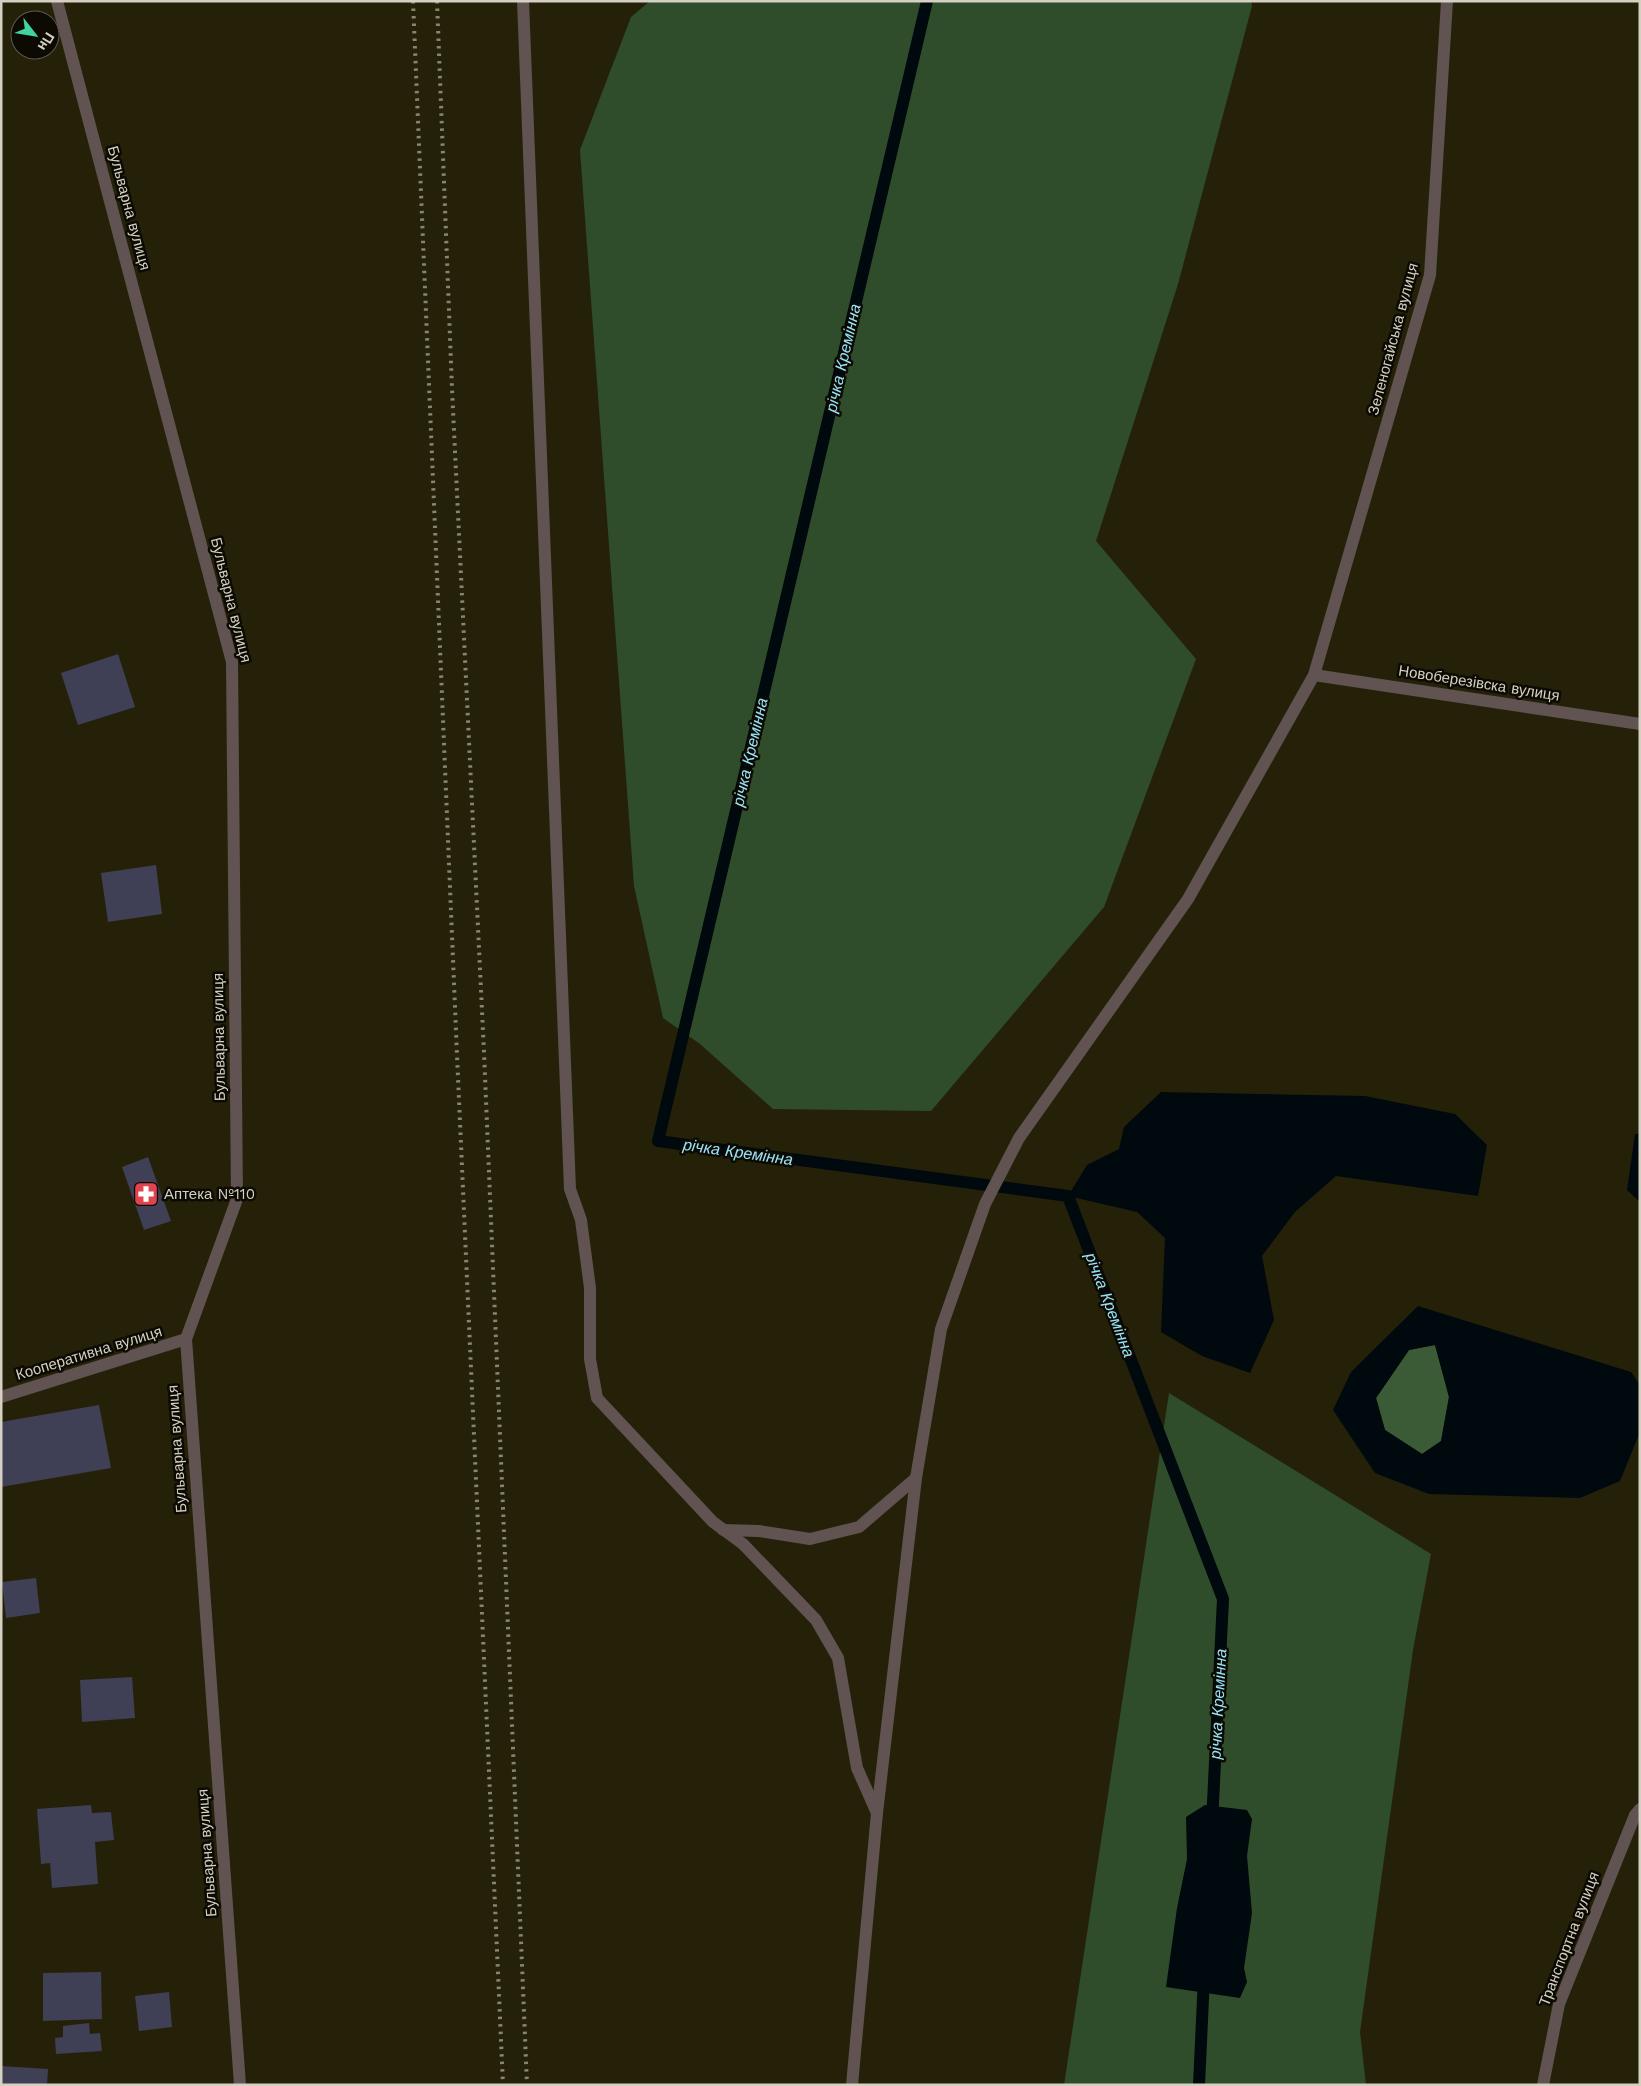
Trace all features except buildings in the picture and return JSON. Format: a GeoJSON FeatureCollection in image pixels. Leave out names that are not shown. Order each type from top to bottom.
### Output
{"type":"FeatureCollection","features":[{"type":"Feature","properties":{"kind":"street","name":"Бульварна вулиця"},"geometry":{"type":"LineString","coordinates":[[57,1],[232,662],[237,1198],[186,1339],[240,2085]]}},
{"type":"Feature","properties":{"kind":"street"},"geometry":{"type":"LineString","coordinates":[[522,1],[570,1190],[581,1220],[590,1288],[590,1359],[597,1398],[713,1522],[750,1551],[816,1620],[838,1658],[857,1768],[877,1813]]}},
{"type":"Feature","properties":{"kind":"street","name":"Зеленогайська вулиця"},"geometry":{"type":"LineString","coordinates":[[852,2085],[877,1813],[916,1478],[941,1329],[985,1204],[1019,1138],[1188,898],[1314,675],[1430,275],[1447,1]]}},
{"type":"Feature","properties":{"kind":"street","name":"Новоберезівска вулиця"},"geometry":{"type":"LineString","coordinates":[[1314,675],[1640,724]]}},
{"type":"Feature","properties":{"kind":"street","name":"Кооперативна вулиця"},"geometry":{"type":"LineString","coordinates":[[1,1397],[186,1339]]}},
{"type":"Feature","properties":{"kind":"street"},"geometry":{"type":"LineString","coordinates":[[723,1530],[759,1531],[810,1539],[859,1527],[916,1478]]}},
{"type":"Feature","properties":{"kind":"street","name":"Транспортна вулиця"},"geometry":{"type":"LineString","coordinates":[[1542,2085],[1559,2004],[1635,1815],[1640,1808]]}},
{"type":"Feature","properties":{"kind":"green space"},"geometry":{"type":"Polygon","coordinates":[[[650,1],[1251,1],[1252,6],[1178,284],[1096,541],[1196,659],[1104,907],[931,1111],[773,1109],[700,1044],[663,1018],[634,886],[580,150],[631,17],[650,1]]]}},
{"type":"Feature","properties":{"kind":"green space"},"geometry":{"type":"Polygon","coordinates":[[[1435,1345],[1449,1397],[1441,1441],[1422,1454],[1385,1430],[1376,1398],[1409,1350],[1435,1345]]]}},
{"type":"Feature","properties":{"kind":"green space"},"geometry":{"type":"Polygon","coordinates":[[[1169,1393],[1431,1554],[1413,1650],[1360,2032],[1366,2085],[1064,2085],[1169,1393]]]}},
{"type":"Feature","properties":{"kind":"shaded area"},"geometry":{"type":"Polygon","coordinates":[[[1161,1092],[1365,1096],[1455,1114],[1487,1145],[1478,1196],[1336,1176],[1295,1212],[1262,1256],[1274,1320],[1250,1373],[1202,1356],[1161,1332],[1165,1238],[1137,1212],[1068,1196],[1087,1165],[1119,1149],[1124,1127],[1161,1092]]]}},
{"type":"Feature","properties":{"kind":"shaded area"},"geometry":{"type":"Polygon","coordinates":[[[1635,1134],[1640,1134],[1640,1202],[1627,1190],[1635,1134]]]}},
{"type":"Feature","properties":{"kind":"shaded area"},"geometry":{"type":"Polygon","coordinates":[[[1418,1306],[1631,1372],[1640,1385],[1640,1432],[1620,1481],[1580,1498],[1429,1494],[1375,1473],[1333,1410],[1351,1372],[1418,1306]],[[1435,1345],[1409,1350],[1376,1398],[1385,1430],[1422,1454],[1441,1441],[1449,1397],[1435,1345]]]}},
{"type":"Feature","properties":{"kind":"shaded area"},"geometry":{"type":"Polygon","coordinates":[[[1205,1805],[1247,1810],[1252,1819],[1247,1856],[1252,1913],[1244,1968],[1247,1982],[1240,1998],[1166,1987],[1177,1908],[1187,1859],[1186,1817],[1205,1805]]]}},
{"type":"Feature","properties":{"kind":"waterway","name":"річка Кремінна"},"geometry":{"type":"LineString","coordinates":[[927,1],[658,1141],[1068,1196],[1223,1599],[1212,1823]]}},
{"type":"Feature","properties":{"kind":"waterway","name":"річка Кремінна"},"geometry":{"type":"LineString","coordinates":[[1199,2085],[1204,1977]]}},
{"type":"Feature","properties":{"kind":"railway"},"geometry":{"type":"LineString","coordinates":[[413,1],[457,1055],[503,2085]]}},
{"type":"Feature","properties":{"kind":"railway"},"geometry":{"type":"LineString","coordinates":[[437,1],[452,389],[484,1052],[527,2085]]}},
{"type":"Feature","properties":{"kind":"place","name":"Аптека №110"},"geometry":{"type":"Point","coordinates":[146,1194]}}]}
